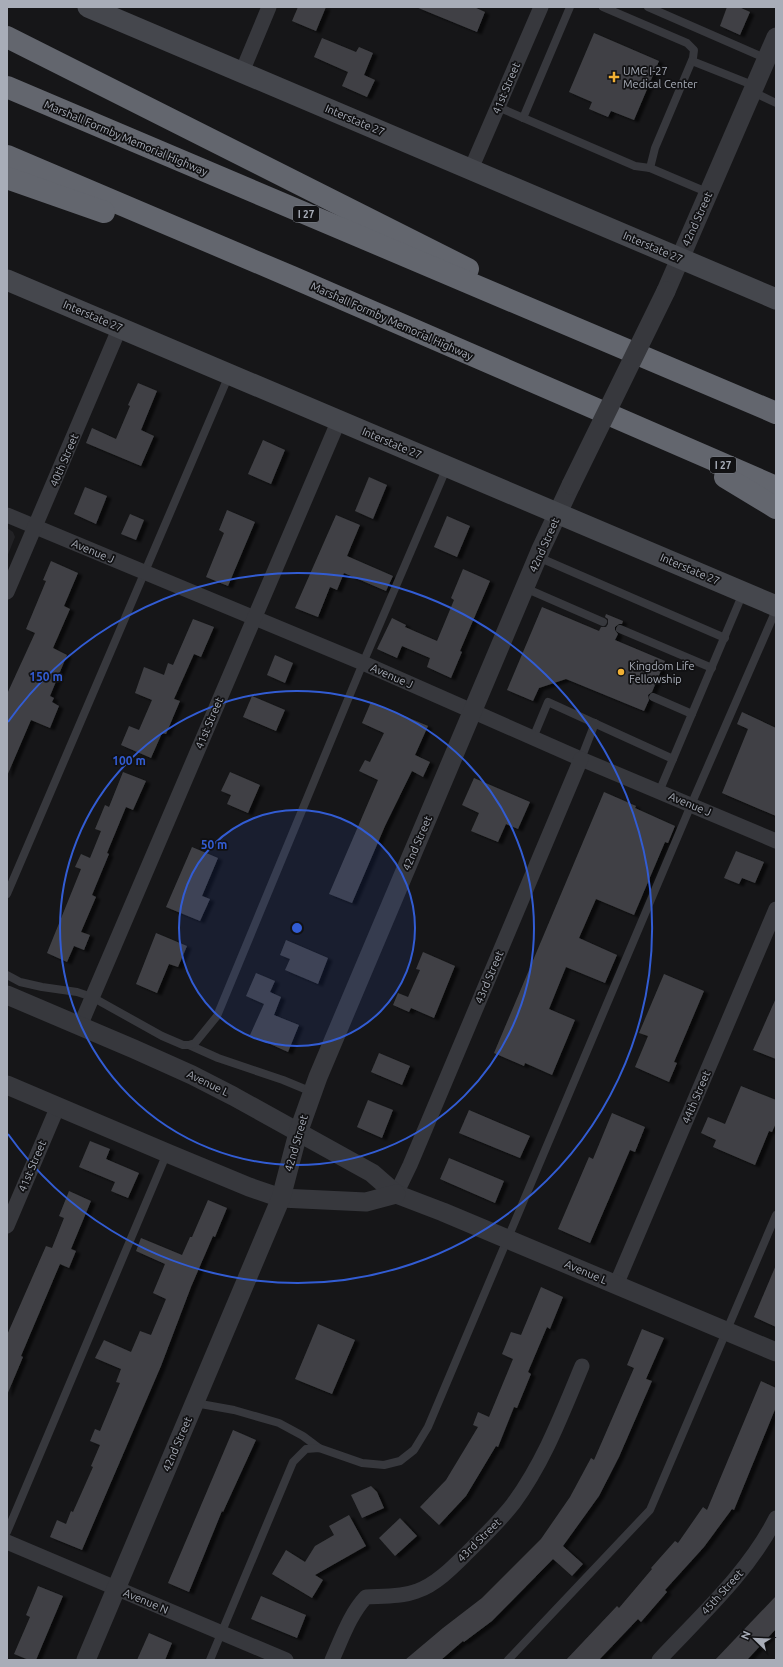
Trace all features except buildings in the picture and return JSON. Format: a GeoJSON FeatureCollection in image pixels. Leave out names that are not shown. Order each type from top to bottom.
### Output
{"type":"FeatureCollection","features":[{"type":"Feature","properties":{"kind":"highway"},"geometry":{"type":"LineString","coordinates":[[7,37],[436,252],[605,341]]}},
{"type":"Feature","properties":{"kind":"highway","name":"Marshall Formby Memorial Highway"},"geometry":{"type":"LineString","coordinates":[[7,87],[776,413]]}},
{"type":"Feature","properties":{"kind":"highway","name":"Marshall Formby Memorial Highway"},"geometry":{"type":"LineString","coordinates":[[7,156],[292,277],[776,487]]}},
{"type":"Feature","properties":{"kind":"highway"},"geometry":{"type":"LineString","coordinates":[[7,178],[292,277]]}},
{"type":"Feature","properties":{"kind":"highway"},"geometry":{"type":"LineString","coordinates":[[701,381],[776,407]]}},
{"type":"Feature","properties":{"kind":"highway"},"geometry":{"type":"LineString","coordinates":[[670,442],[776,508]]}},
{"type":"Feature","properties":{"kind":"main road","name":"Interstate 27"},"geometry":{"type":"LineString","coordinates":[[88,7],[776,299]]}},
{"type":"Feature","properties":{"kind":"main road","name":"Interstate 27"},"geometry":{"type":"LineString","coordinates":[[7,280],[776,606]]}},
{"type":"Feature","properties":{"kind":"street"},"geometry":{"type":"LineString","coordinates":[[242,72],[269,7]]}},
{"type":"Feature","properties":{"kind":"street","name":"41st Street"},"geometry":{"type":"LineString","coordinates":[[471,169],[541,7]]}},
{"type":"Feature","properties":{"kind":"street","name":"42nd Street"},"geometry":{"type":"LineString","coordinates":[[86,1660],[281,1198],[298,1133],[312,1092],[472,712],[558,513],[666,291],[776,37]]}},
{"type":"Feature","properties":{"kind":"street","name":"40th Street"},"geometry":{"type":"LineString","coordinates":[[7,592],[11,572],[35,527],[120,327]]}},
{"type":"Feature","properties":{"kind":"street","name":"41st Street"},"geometry":{"type":"LineString","coordinates":[[80,1026],[339,420]]}},
{"type":"Feature","properties":{"kind":"street","name":"Avenue J"},"geometry":{"type":"LineString","coordinates":[[7,515],[254,619],[363,663],[532,738],[776,841]]}},
{"type":"Feature","properties":{"kind":"street","name":"43rd Street"},"geometry":{"type":"LineString","coordinates":[[396,1194],[410,1165],[581,759]]}},
{"type":"Feature","properties":{"kind":"street","name":"44th Street"},"geometry":{"type":"LineString","coordinates":[[616,1285],[776,909]]}},
{"type":"Feature","properties":{"kind":"street","name":"Avenue L"},"geometry":{"type":"LineString","coordinates":[[7,995],[192,1075],[372,1173],[396,1194],[508,1239],[776,1352]]}},
{"type":"Feature","properties":{"kind":"street"},"geometry":{"type":"LineString","coordinates":[[7,1084],[167,1153],[249,1187],[281,1198],[366,1202],[396,1194]]}},
{"type":"Feature","properties":{"kind":"street","name":"41st Street"},"geometry":{"type":"LineString","coordinates":[[7,1226],[58,1106]]}},
{"type":"Feature","properties":{"kind":"street","name":"43rd Street"},"geometry":{"type":"LineString","coordinates":[[332,1660],[352,1616],[366,1597],[402,1595],[417,1591],[429,1585],[458,1562],[491,1529],[512,1504],[541,1459],[551,1440],[582,1366]]}},
{"type":"Feature","properties":{"kind":"street","name":"45th Street"},"geometry":{"type":"LineString","coordinates":[[659,1660],[739,1575],[766,1536],[776,1518]]}},
{"type":"Feature","properties":{"kind":"street","name":"Avenue N"},"geometry":{"type":"LineString","coordinates":[[7,1542],[286,1660]]}},
{"type":"Feature","properties":{"kind":"lane"},"geometry":{"type":"LineString","coordinates":[[523,118],[570,7]]}},
{"type":"Feature","properties":{"kind":"lane"},"geometry":{"type":"LineString","coordinates":[[603,7],[688,43],[694,50],[692,61],[655,148],[650,168]]}},
{"type":"Feature","properties":{"kind":"lane"},"geometry":{"type":"LineString","coordinates":[[648,7],[660,9],[767,59]]}},
{"type":"Feature","properties":{"kind":"lane"},"geometry":{"type":"LineString","coordinates":[[692,61],[754,89],[776,102]]}},
{"type":"Feature","properties":{"kind":"lane"},"geometry":{"type":"LineString","coordinates":[[498,107],[635,166],[650,168],[709,194]]}},
{"type":"Feature","properties":{"kind":"lane"},"geometry":{"type":"LineString","coordinates":[[7,894],[230,374]]}},
{"type":"Feature","properties":{"kind":"lane"},"geometry":{"type":"LineString","coordinates":[[7,975],[20,982],[77,992],[92,997],[162,1036],[183,1045],[195,1043],[217,1016],[363,663],[447,466]]}},
{"type":"Feature","properties":{"kind":"lane"},"geometry":{"type":"LineString","coordinates":[[538,557],[725,638]]}},
{"type":"Feature","properties":{"kind":"lane"},"geometry":{"type":"LineString","coordinates":[[525,588],[603,622]]}},
{"type":"Feature","properties":{"kind":"lane"},"geometry":{"type":"LineString","coordinates":[[659,792],[725,638],[743,592]]}},
{"type":"Feature","properties":{"kind":"lane"},"geometry":{"type":"LineString","coordinates":[[195,1403],[234,1410],[279,1423],[303,1436],[319,1448],[362,1463],[384,1465],[400,1461],[414,1450],[428,1427],[691,805],[776,610]]}},
{"type":"Feature","properties":{"kind":"lane"},"geometry":{"type":"LineString","coordinates":[[620,629],[712,668]]}},
{"type":"Feature","properties":{"kind":"lane"},"geometry":{"type":"LineString","coordinates":[[653,697],[692,714]]}},
{"type":"Feature","properties":{"kind":"lane"},"geometry":{"type":"LineString","coordinates":[[532,738],[548,702],[673,759]]}},
{"type":"Feature","properties":{"kind":"lane"},"geometry":{"type":"LineString","coordinates":[[581,759],[595,723]]}},
{"type":"Feature","properties":{"kind":"lane"},"geometry":{"type":"LineString","coordinates":[[189,1045],[218,1058],[283,1080],[312,1092]]}},
{"type":"Feature","properties":{"kind":"lane"},"geometry":{"type":"LineString","coordinates":[[7,1532],[167,1153]]}},
{"type":"Feature","properties":{"kind":"lane"},"geometry":{"type":"LineString","coordinates":[[508,1660],[650,1510],[776,1216]]}},
{"type":"Feature","properties":{"kind":"lane"},"geometry":{"type":"LineString","coordinates":[[210,1660],[293,1462],[306,1449],[319,1448]]}},
{"type":"Feature","properties":{"kind":"shaded area"},"geometry":{"type":"Polygon","coordinates":[[[7,528],[13,532],[15,537],[7,557],[7,528]]]}},
{"type":"Feature","properties":{"kind":"place","name":"UMC I-27 Medical Center"},"geometry":{"type":"Point","coordinates":[614,77]}},
{"type":"Feature","properties":{"kind":"place","name":"Kingdom Life Fellowship"},"geometry":{"type":"Point","coordinates":[621,672]}}]}
